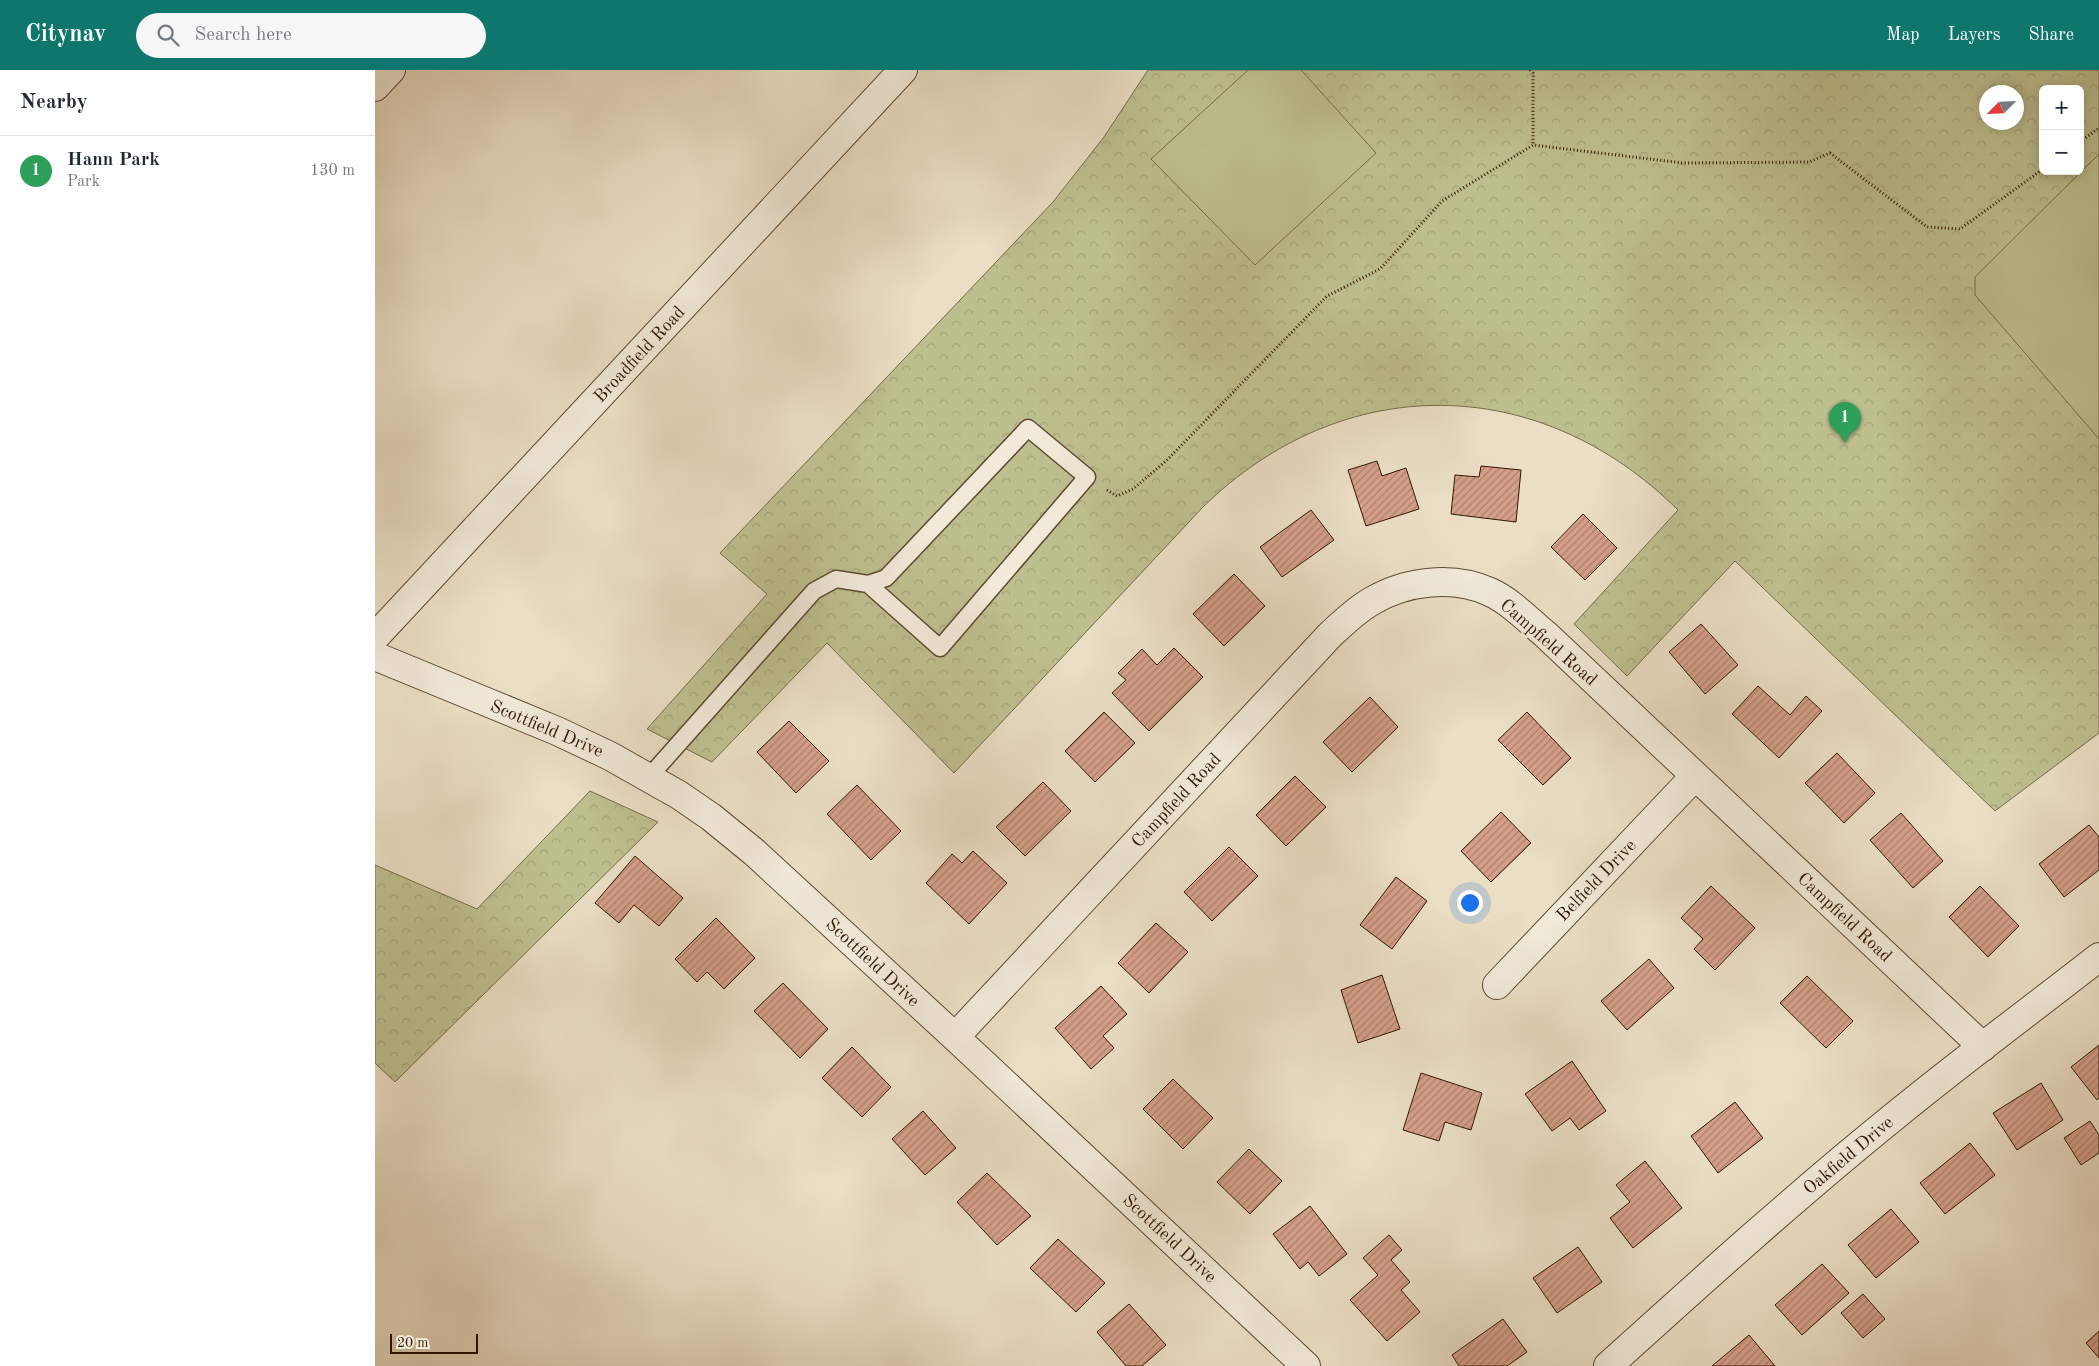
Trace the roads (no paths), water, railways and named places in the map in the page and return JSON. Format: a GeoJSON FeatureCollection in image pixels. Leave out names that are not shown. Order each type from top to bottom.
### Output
{"type":"FeatureCollection","features":[{"type":"Feature","properties":{"kind":"street"},"geometry":{"type":"LineString","coordinates":[[375,87],[391,70]]}},
{"type":"Feature","properties":{"kind":"street","name":"Broadfield Road"},"geometry":{"type":"LineString","coordinates":[[375,637],[903,70]]}},
{"type":"Feature","properties":{"kind":"street","name":"Campfield Road"},"geometry":{"type":"LineString","coordinates":[[955,1037],[1330,635],[1358,610],[1393,590],[1418,584],[1443,582],[1467,585],[1491,592],[1545,634],[1983,1047]]}},
{"type":"Feature","properties":{"kind":"street","name":"Scottfield Drive"},"geometry":{"type":"LineString","coordinates":[[375,656],[557,731],[610,756],[649,777],[711,817],[754,852],[955,1037],[1305,1366]]}},
{"type":"Feature","properties":{"kind":"street","name":"Belfield Drive"},"geometry":{"type":"LineString","coordinates":[[1497,985],[1695,776]]}},
{"type":"Feature","properties":{"kind":"street","name":"Oakfield Drive"},"geometry":{"type":"LineString","coordinates":[[1608,1366],[1768,1222],[1896,1114],[2099,957]]}},
{"type":"Feature","properties":{"kind":"lane"},"geometry":{"type":"LineString","coordinates":[[649,777],[814,591],[836,579],[869,584],[886,578],[1028,428],[1087,477],[940,648],[869,584]]}},
{"type":"Feature","properties":{"kind":"place","name":"Hann Park"},"geometry":{"type":"Point","coordinates":[1845,443]}}]}
